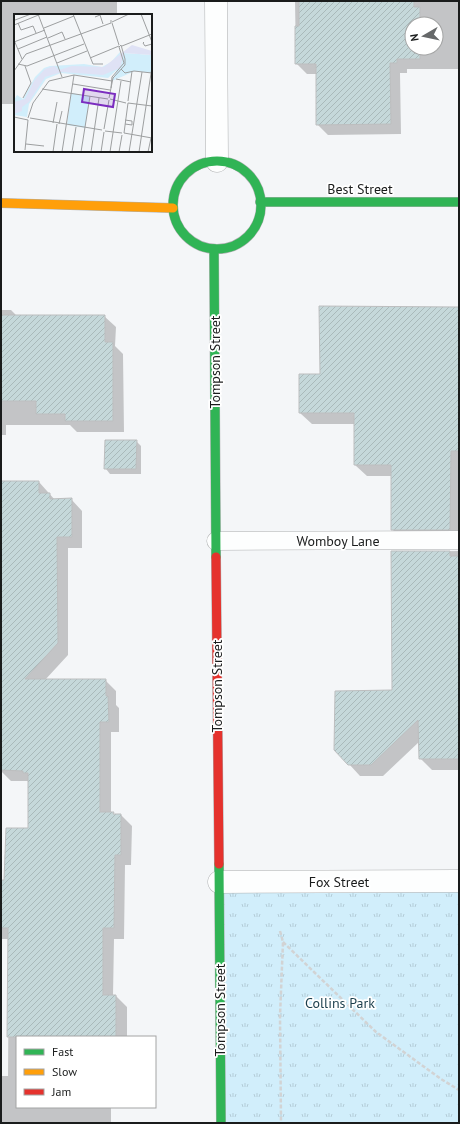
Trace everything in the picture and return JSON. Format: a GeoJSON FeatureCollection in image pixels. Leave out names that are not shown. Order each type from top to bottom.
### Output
{"type":"FeatureCollection","features":[{"type":"Feature","properties":{"kind":"street"},"geometry":{"type":"LineString","coordinates":[[216,1],[217,161]]}},
{"type":"Feature","properties":{"kind":"street"},"geometry":{"type":"LineString","coordinates":[[217,161],[230,163],[241,169],[251,178],[258,190],[260,202],[259,217],[253,231],[242,242],[229,248],[214,249],[202,247],[190,241],[182,232],[176,220],[173,208],[175,194],[180,181],[190,170],[202,164],[217,161]]}},
{"type":"Feature","properties":{"kind":"street","name":"Best Street"},"geometry":{"type":"LineString","coordinates":[[260,202],[459,202]]}},
{"type":"Feature","properties":{"kind":"street"},"geometry":{"type":"LineString","coordinates":[[1,203],[173,208]]}},
{"type":"Feature","properties":{"kind":"street","name":"Tompson Street"},"geometry":{"type":"LineString","coordinates":[[214,249],[221,1123]]}},
{"type":"Feature","properties":{"kind":"street","name":"Fox Street"},"geometry":{"type":"LineString","coordinates":[[219,882],[459,881]]}},
{"type":"Feature","properties":{"kind":"lane","name":"Womboy Lane"},"geometry":{"type":"LineString","coordinates":[[216,541],[459,540]]}},
{"type":"Feature","properties":{"kind":"path"},"geometry":{"type":"LineString","coordinates":[[280,931],[283,942],[280,1016],[281,1123]]}},
{"type":"Feature","properties":{"kind":"path"},"geometry":{"type":"LineString","coordinates":[[283,942],[376,1032],[441,1079],[459,1090]]}},
{"type":"Feature","properties":{"kind":"green space","name":"Collins Park"},"geometry":{"type":"Polygon","coordinates":[[[459,881],[459,1123],[221,1123],[219,882],[459,881]]]}},
{"type":"Feature","properties":{"kind":"building"},"geometry":{"type":"Polygon","coordinates":[[[299,1],[414,1],[414,7],[420,7],[420,16],[404,16],[404,56],[420,56],[420,59],[397,59],[397,63],[390,63],[391,124],[316,125],[316,64],[295,64],[295,26],[299,26],[299,1]]]}},
{"type":"Feature","properties":{"kind":"building"},"geometry":{"type":"Polygon","coordinates":[[[319,306],[459,307],[459,451],[451,451],[450,530],[391,530],[391,465],[354,465],[354,413],[299,413],[299,374],[320,374],[319,306]]]}},
{"type":"Feature","properties":{"kind":"building"},"geometry":{"type":"Polygon","coordinates":[[[1,315],[105,315],[105,342],[113,342],[113,421],[65,421],[65,414],[36,414],[36,401],[1,401],[1,315]]]}},
{"type":"Feature","properties":{"kind":"building"},"geometry":{"type":"Polygon","coordinates":[[[105,440],[137,440],[136,469],[104,469],[105,440]]]}},
{"type":"Feature","properties":{"kind":"building"},"geometry":{"type":"Polygon","coordinates":[[[1,481],[39,481],[39,493],[50,493],[50,499],[72,498],[72,537],[57,537],[58,643],[25,679],[106,679],[109,722],[100,722],[100,812],[114,812],[113,814],[121,814],[121,855],[115,855],[114,928],[103,928],[103,995],[116,995],[116,1036],[7,1037],[8,928],[1,928],[1,880],[4,880],[6,828],[28,828],[28,773],[23,773],[23,771],[1,770],[1,481]]]}},
{"type":"Feature","properties":{"kind":"building"},"geometry":{"type":"Polygon","coordinates":[[[391,551],[450,551],[450,556],[459,556],[459,759],[419,759],[418,720],[371,765],[348,765],[334,750],[335,691],[392,690],[391,551]]]}},
{"type":"Feature","properties":{"kind":"traffic: fast"},"geometry":{"type":"LineString","coordinates":[[217,161],[234,165],[248,174],[257,188],[261,205],[257,222],[248,236],[234,245],[217,249],[200,245],[186,236],[177,222],[173,205],[177,188],[186,174],[200,165],[217,161]]}},
{"type":"Feature","properties":{"kind":"traffic: fast"},"geometry":{"type":"LineString","coordinates":[[260,202],[459,202]]}},
{"type":"Feature","properties":{"kind":"traffic: fast"},"geometry":{"type":"LineString","coordinates":[[214,249],[216,557]]}},
{"type":"Feature","properties":{"kind":"traffic: fast"},"geometry":{"type":"LineString","coordinates":[[219,864],[221,1123]]}},
{"type":"Feature","properties":{"kind":"traffic: slow"},"geometry":{"type":"LineString","coordinates":[[1,203],[173,208]]}},
{"type":"Feature","properties":{"kind":"traffic: jam"},"geometry":{"type":"LineString","coordinates":[[216,557],[219,864]]}}]}
